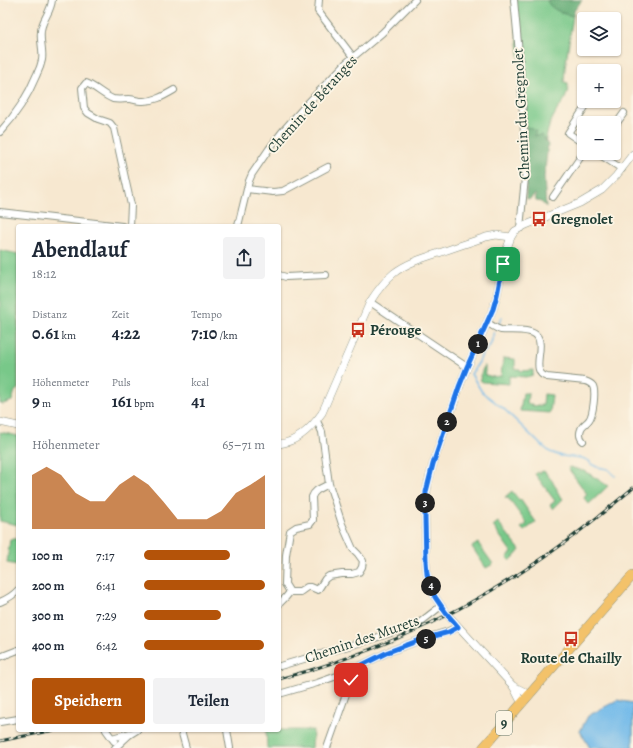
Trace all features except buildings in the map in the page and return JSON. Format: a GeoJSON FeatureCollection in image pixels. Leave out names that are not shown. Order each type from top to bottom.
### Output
{"type":"FeatureCollection","features":[{"type":"Feature","properties":{"kind":"main road","name":"9"},"geometry":{"type":"LineString","coordinates":[[483,748],[633,575]]}},
{"type":"Feature","properties":{"kind":"street"},"geometry":{"type":"LineString","coordinates":[[0,132],[14,116],[33,85],[43,56],[41,35],[42,26],[51,7],[52,0]]}},
{"type":"Feature","properties":{"kind":"street"},"geometry":{"type":"LineString","coordinates":[[319,0],[318,11],[353,57]]}},
{"type":"Feature","properties":{"kind":"street","name":"Chemin de Béranges"},"geometry":{"type":"LineString","coordinates":[[238,224],[252,174],[282,132],[353,57],[382,33],[415,0]]}},
{"type":"Feature","properties":{"kind":"street","name":"Chemin du Gregnolet"},"geometry":{"type":"LineString","coordinates":[[514,0],[520,64],[526,168],[520,228]]}},
{"type":"Feature","properties":{"kind":"street"},"geometry":{"type":"LineString","coordinates":[[130,224],[131,205],[114,128],[110,123],[98,119],[88,113],[84,108],[82,88],[86,83],[115,100],[130,99],[141,101],[150,101],[174,90]]}},
{"type":"Feature","properties":{"kind":"street"},"geometry":{"type":"LineString","coordinates":[[621,117],[624,113]]}},
{"type":"Feature","properties":{"kind":"street"},"geometry":{"type":"LineString","coordinates":[[577,120],[568,133],[577,139]]}},
{"type":"Feature","properties":{"kind":"street"},"geometry":{"type":"LineString","coordinates":[[526,699],[519,698],[513,686],[458,627],[441,606],[431,588],[427,570],[425,518],[426,492],[433,464],[467,367],[496,300],[505,254],[511,237],[515,231],[520,228],[580,203],[602,190],[622,170],[633,154]]}},
{"type":"Feature","properties":{"kind":"street"},"geometry":{"type":"LineString","coordinates":[[554,197],[579,160]]}},
{"type":"Feature","properties":{"kind":"street"},"geometry":{"type":"LineString","coordinates":[[607,160],[622,170]]}},
{"type":"Feature","properties":{"kind":"street"},"geometry":{"type":"LineString","coordinates":[[247,189],[273,192],[283,191],[328,167]]}},
{"type":"Feature","properties":{"kind":"street"},"geometry":{"type":"LineString","coordinates":[[0,212],[105,224]]}},
{"type":"Feature","properties":{"kind":"street"},"geometry":{"type":"LineString","coordinates":[[281,444],[295,438],[306,431],[322,413],[370,302],[385,281],[394,273],[419,260],[486,237],[496,235],[511,237]]}},
{"type":"Feature","properties":{"kind":"street"},"geometry":{"type":"LineString","coordinates":[[281,276],[286,277],[326,275]]}},
{"type":"Feature","properties":{"kind":"street"},"geometry":{"type":"LineString","coordinates":[[370,302],[467,367]]}},
{"type":"Feature","properties":{"kind":"street"},"geometry":{"type":"LineString","coordinates":[[487,323],[501,330],[530,332],[537,336],[540,344],[539,369],[543,376],[585,381],[592,386],[594,391],[592,414],[588,422],[582,426],[580,436],[583,441]]}},
{"type":"Feature","properties":{"kind":"street"},"geometry":{"type":"LineString","coordinates":[[290,592],[300,592],[307,587],[318,590],[328,576],[359,572],[363,561],[353,549],[342,524],[329,484],[322,432],[316,421]]}},
{"type":"Feature","properties":{"kind":"street"},"geometry":{"type":"LineString","coordinates":[[0,422],[16,426]]}},
{"type":"Feature","properties":{"kind":"street"},"geometry":{"type":"LineString","coordinates":[[290,592],[284,584],[287,544],[290,531],[296,527],[310,524],[313,520],[312,497],[317,490],[329,484]]}},
{"type":"Feature","properties":{"kind":"street"},"geometry":{"type":"LineString","coordinates":[[281,602],[290,592]]}},
{"type":"Feature","properties":{"kind":"street"},"geometry":{"type":"LineString","coordinates":[[0,602],[16,593]]}},
{"type":"Feature","properties":{"kind":"street","name":"Chemin des Murets"},"geometry":{"type":"LineString","coordinates":[[281,666],[418,624],[441,606]]}},
{"type":"Feature","properties":{"kind":"street"},"geometry":{"type":"LineString","coordinates":[[281,693],[317,683],[352,670],[388,652],[420,640],[449,632],[458,627]]}},
{"type":"Feature","properties":{"kind":"street"},"geometry":{"type":"LineString","coordinates":[[0,657],[16,651]]}},
{"type":"Feature","properties":{"kind":"street"},"geometry":{"type":"LineString","coordinates":[[327,748],[351,680],[352,670]]}},
{"type":"Feature","properties":{"kind":"street"},"geometry":{"type":"LineString","coordinates":[[0,722],[16,719]]}},
{"type":"Feature","properties":{"kind":"street"},"geometry":{"type":"LineString","coordinates":[[108,732],[115,745],[114,748]]}},
{"type":"Feature","properties":{"kind":"street"},"geometry":{"type":"LineString","coordinates":[[112,738],[117,738],[132,732]]}},
{"type":"Feature","properties":{"kind":"street"},"geometry":{"type":"LineString","coordinates":[[114,748],[134,732]]}},
{"type":"Feature","properties":{"kind":"street"},"geometry":{"type":"LineString","coordinates":[[182,732],[186,748]]}},
{"type":"Feature","properties":{"kind":"street"},"geometry":{"type":"LineString","coordinates":[[227,732],[230,748]]}},
{"type":"Feature","properties":{"kind":"green space"},"geometry":{"type":"Polygon","coordinates":[[[514,0],[547,0],[554,8],[573,16],[564,82],[568,83],[568,91],[551,123],[546,140],[544,138],[534,136],[526,127],[514,0]]]}},
{"type":"Feature","properties":{"kind":"green space"},"geometry":{"type":"Polygon","coordinates":[[[547,0],[582,0],[574,11],[573,16],[554,8],[548,3],[547,0]]]}},
{"type":"Feature","properties":{"kind":"green space"},"geometry":{"type":"Polygon","coordinates":[[[526,127],[536,131],[534,136],[542,135],[548,145],[544,177],[546,207],[541,202],[536,201],[535,194],[529,200],[526,198],[526,127]]]}},
{"type":"Feature","properties":{"kind":"green space"},"geometry":{"type":"Polygon","coordinates":[[[0,250],[16,254],[16,390],[12,401],[3,404],[0,403],[0,250]]]}},
{"type":"Feature","properties":{"kind":"green space"},"geometry":{"type":"Polygon","coordinates":[[[503,358],[515,359],[515,369],[520,369],[520,371],[533,370],[533,375],[527,377],[509,376],[509,384],[481,381],[480,376],[484,366],[485,375],[490,377],[501,376],[503,358]]]}},
{"type":"Feature","properties":{"kind":"green space"},"geometry":{"type":"Polygon","coordinates":[[[523,393],[528,393],[527,404],[532,404],[532,406],[543,405],[544,394],[552,395],[550,413],[520,411],[523,393]]]}},
{"type":"Feature","properties":{"kind":"green space"},"geometry":{"type":"Polygon","coordinates":[[[0,432],[16,436],[16,525],[0,521],[0,432]]]}},
{"type":"Feature","properties":{"kind":"green space"},"geometry":{"type":"Polygon","coordinates":[[[570,467],[585,471],[608,486],[589,504],[584,498],[587,494],[568,468],[570,467]]]}},
{"type":"Feature","properties":{"kind":"green space"},"geometry":{"type":"Polygon","coordinates":[[[543,471],[553,482],[563,499],[553,509],[550,505],[555,501],[535,474],[543,471]]]}},
{"type":"Feature","properties":{"kind":"green space"},"geometry":{"type":"Polygon","coordinates":[[[512,491],[519,500],[520,499],[536,522],[524,531],[521,528],[527,524],[508,498],[505,497],[512,491]]]}},
{"type":"Feature","properties":{"kind":"green space"},"geometry":{"type":"Polygon","coordinates":[[[498,522],[520,550],[510,561],[507,557],[512,553],[493,526],[498,522]]]}},
{"type":"Feature","properties":{"kind":"green space"},"geometry":{"type":"Polygon","coordinates":[[[10,539],[16,539],[16,565],[7,563],[10,539]]]}},
{"type":"Feature","properties":{"kind":"green space"},"geometry":{"type":"Polygon","coordinates":[[[478,543],[493,564],[486,568],[472,547],[478,543]]]}},
{"type":"Feature","properties":{"kind":"green space"},"geometry":{"type":"Polygon","coordinates":[[[281,730],[313,730],[312,748],[267,748],[266,732],[281,732],[281,730]]]}},
{"type":"Feature","properties":{"kind":"water"},"geometry":{"type":"Polygon","coordinates":[[[617,700],[633,703],[633,748],[590,748],[580,731],[588,716],[617,700]]]}},
{"type":"Feature","properties":{"kind":"waterway"},"geometry":{"type":"LineString","coordinates":[[499,323],[502,317]]}},
{"type":"Feature","properties":{"kind":"waterway"},"geometry":{"type":"LineString","coordinates":[[494,332],[492,342],[482,354],[479,362],[471,374],[482,392],[504,409],[550,452],[561,456],[582,458],[597,467],[608,469],[615,476]]}},
{"type":"Feature","properties":{"kind":"railway"},"geometry":{"type":"LineString","coordinates":[[281,678],[347,658],[445,616],[507,581],[549,554],[633,488]]}},
{"type":"Feature","properties":{"kind":"railway"},"geometry":{"type":"LineString","coordinates":[[0,741],[44,732]]}},
{"type":"Feature","properties":{"kind":"place","name":"Gregnolet"},"geometry":{"type":"Point","coordinates":[539,219]}},
{"type":"Feature","properties":{"kind":"place","name":"Pérouge"},"geometry":{"type":"Point","coordinates":[358,330]}},
{"type":"Feature","properties":{"kind":"place","name":"Route de Chailly"},"geometry":{"type":"Point","coordinates":[571,639]}},
{"type":"Feature","properties":{"kind":"route"},"geometry":{"type":"LineString","coordinates":[[351,680],[352,670],[388,652],[420,640],[449,632],[458,627],[435,597],[427,574],[425,518],[426,492],[433,464],[459,387],[493,309],[503,264]]}}]}
